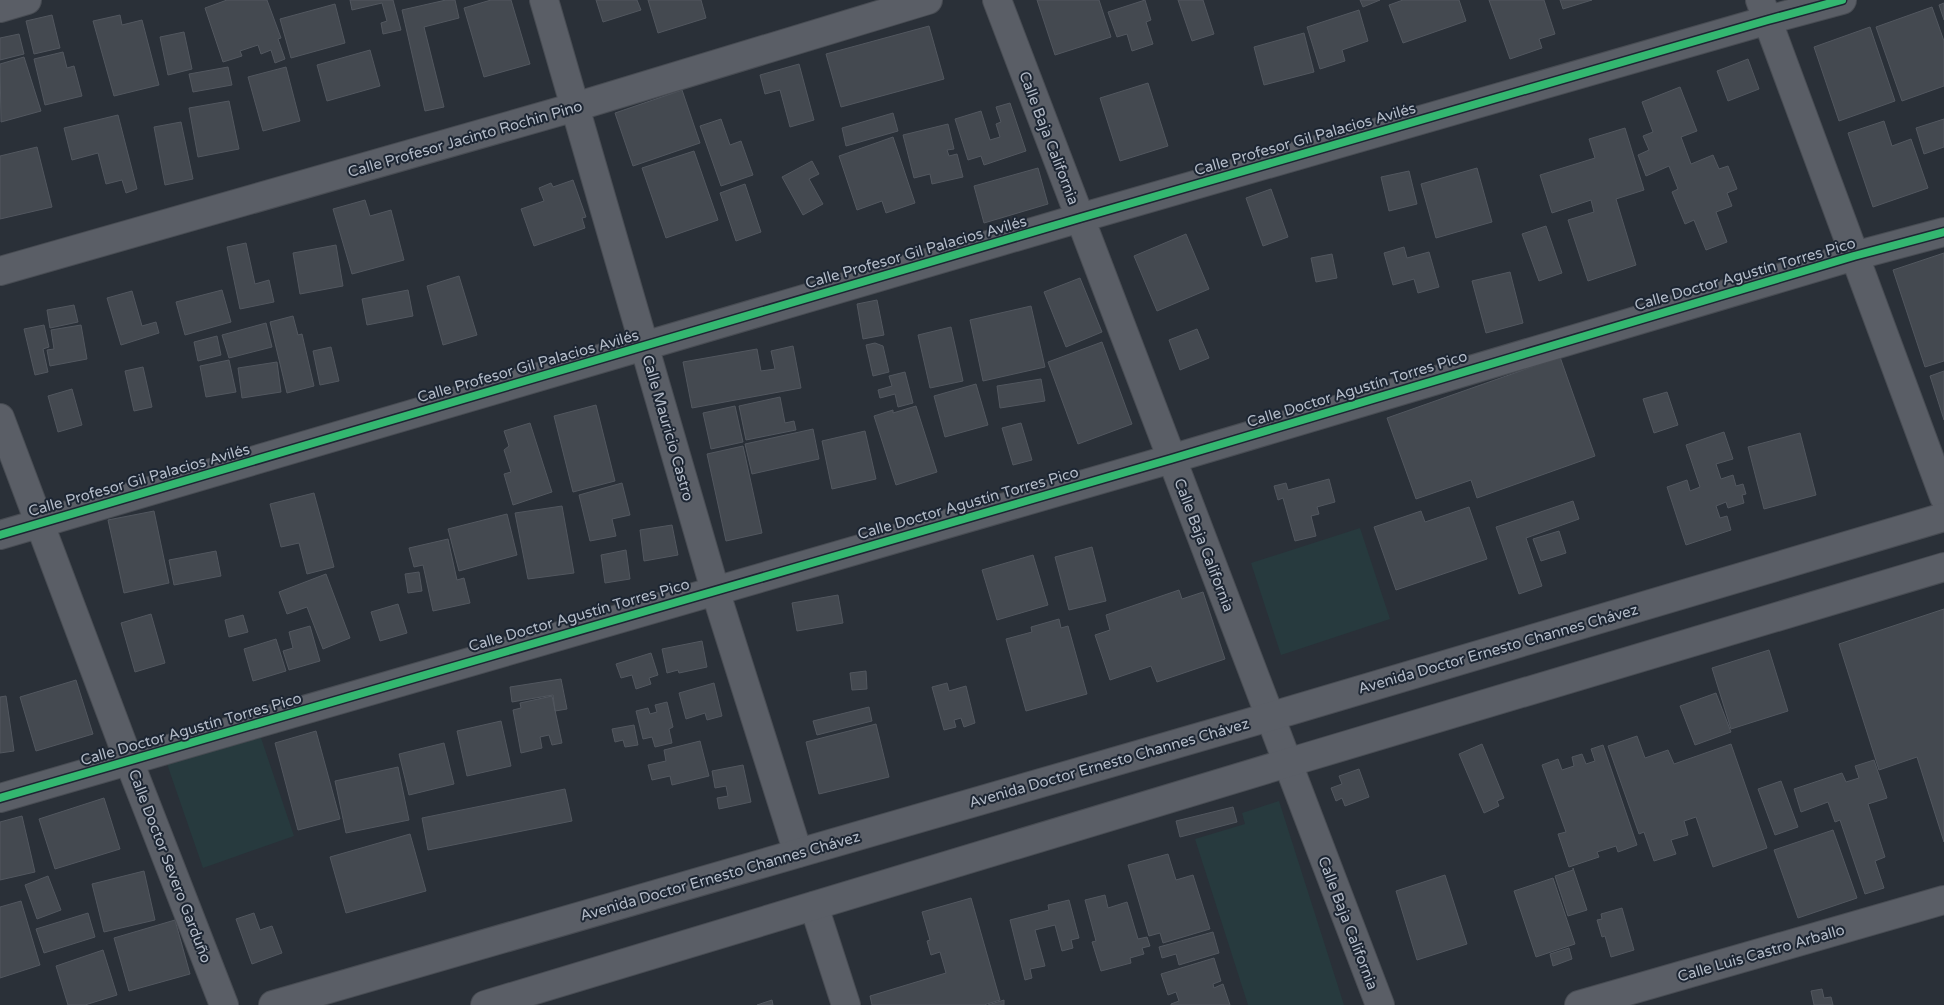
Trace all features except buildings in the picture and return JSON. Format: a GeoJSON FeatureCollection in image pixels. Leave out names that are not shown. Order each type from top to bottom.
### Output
{"type":"FeatureCollection","features":[{"type":"Feature","properties":{"kind":"street"},"geometry":{"type":"LineString","coordinates":[[0,8],[27,0]]}},
{"type":"Feature","properties":{"kind":"street","name":"Calle Mauricio Castro"},"geometry":{"type":"LineString","coordinates":[[544,0],[715,590],[798,853]]}},
{"type":"Feature","properties":{"kind":"street","name":"Calle Profesor Jacinto Rochin Pino"},"geometry":{"type":"LineString","coordinates":[[0,271],[575,107],[928,0]]}},
{"type":"Feature","properties":{"kind":"street","name":"Calle Baja California"},"geometry":{"type":"LineString","coordinates":[[997,0],[1380,1005]]}},
{"type":"Feature","properties":{"kind":"street","name":"Calle Profesor Gil Palacios Avilés"},"geometry":{"type":"LineString","coordinates":[[0,535],[1080,218],[1764,10],[1842,0]]}},
{"type":"Feature","properties":{"kind":"street"},"geometry":{"type":"LineString","coordinates":[[1764,10],[1944,497]]}},
{"type":"Feature","properties":{"kind":"street","name":"Calle Doctor Agustín Torres Pico"},"geometry":{"type":"LineString","coordinates":[[0,798],[1171,459],[1854,256],[1944,232]]}},
{"type":"Feature","properties":{"kind":"street","name":"Calle Doctor Severo Garduño"},"geometry":{"type":"LineString","coordinates":[[0,418],[129,761],[224,1005]]}},
{"type":"Feature","properties":{"kind":"street","name":"Avenida Doctor Ernesto Channes Chávez"},"geometry":{"type":"LineString","coordinates":[[273,1005],[1270,717],[1944,517]]}},
{"type":"Feature","properties":{"kind":"street"},"geometry":{"type":"LineString","coordinates":[[485,1005],[1287,762],[1944,567]]}},
{"type":"Feature","properties":{"kind":"street","name":"Calle Luis Castro Arballo"},"geometry":{"type":"LineString","coordinates":[[1579,1005],[1944,900]]}},
{"type":"Feature","properties":{"kind":"street"},"geometry":{"type":"LineString","coordinates":[[814,906],[846,1005]]}},
{"type":"Feature","properties":{"kind":"green space"},"geometry":{"type":"Polygon","coordinates":[[[1360,528],[1390,619],[1281,655],[1251,563],[1360,528]]]}},
{"type":"Feature","properties":{"kind":"green space"},"geometry":{"type":"Polygon","coordinates":[[[258,729],[294,836],[203,868],[166,761],[258,729]]]}},
{"type":"Feature","properties":{"kind":"green space"},"geometry":{"type":"Polygon","coordinates":[[[1279,801],[1344,1005],[1248,1005],[1195,839],[1245,824],[1242,813],[1279,801]]]}},
{"type":"Feature","properties":{"kind":"cycle path"},"geometry":{"type":"LineString","coordinates":[[0,535],[1080,218],[1842,0]]}},
{"type":"Feature","properties":{"kind":"cycle path"},"geometry":{"type":"LineString","coordinates":[[0,798],[1171,459],[1854,256],[1944,232]]}}]}
